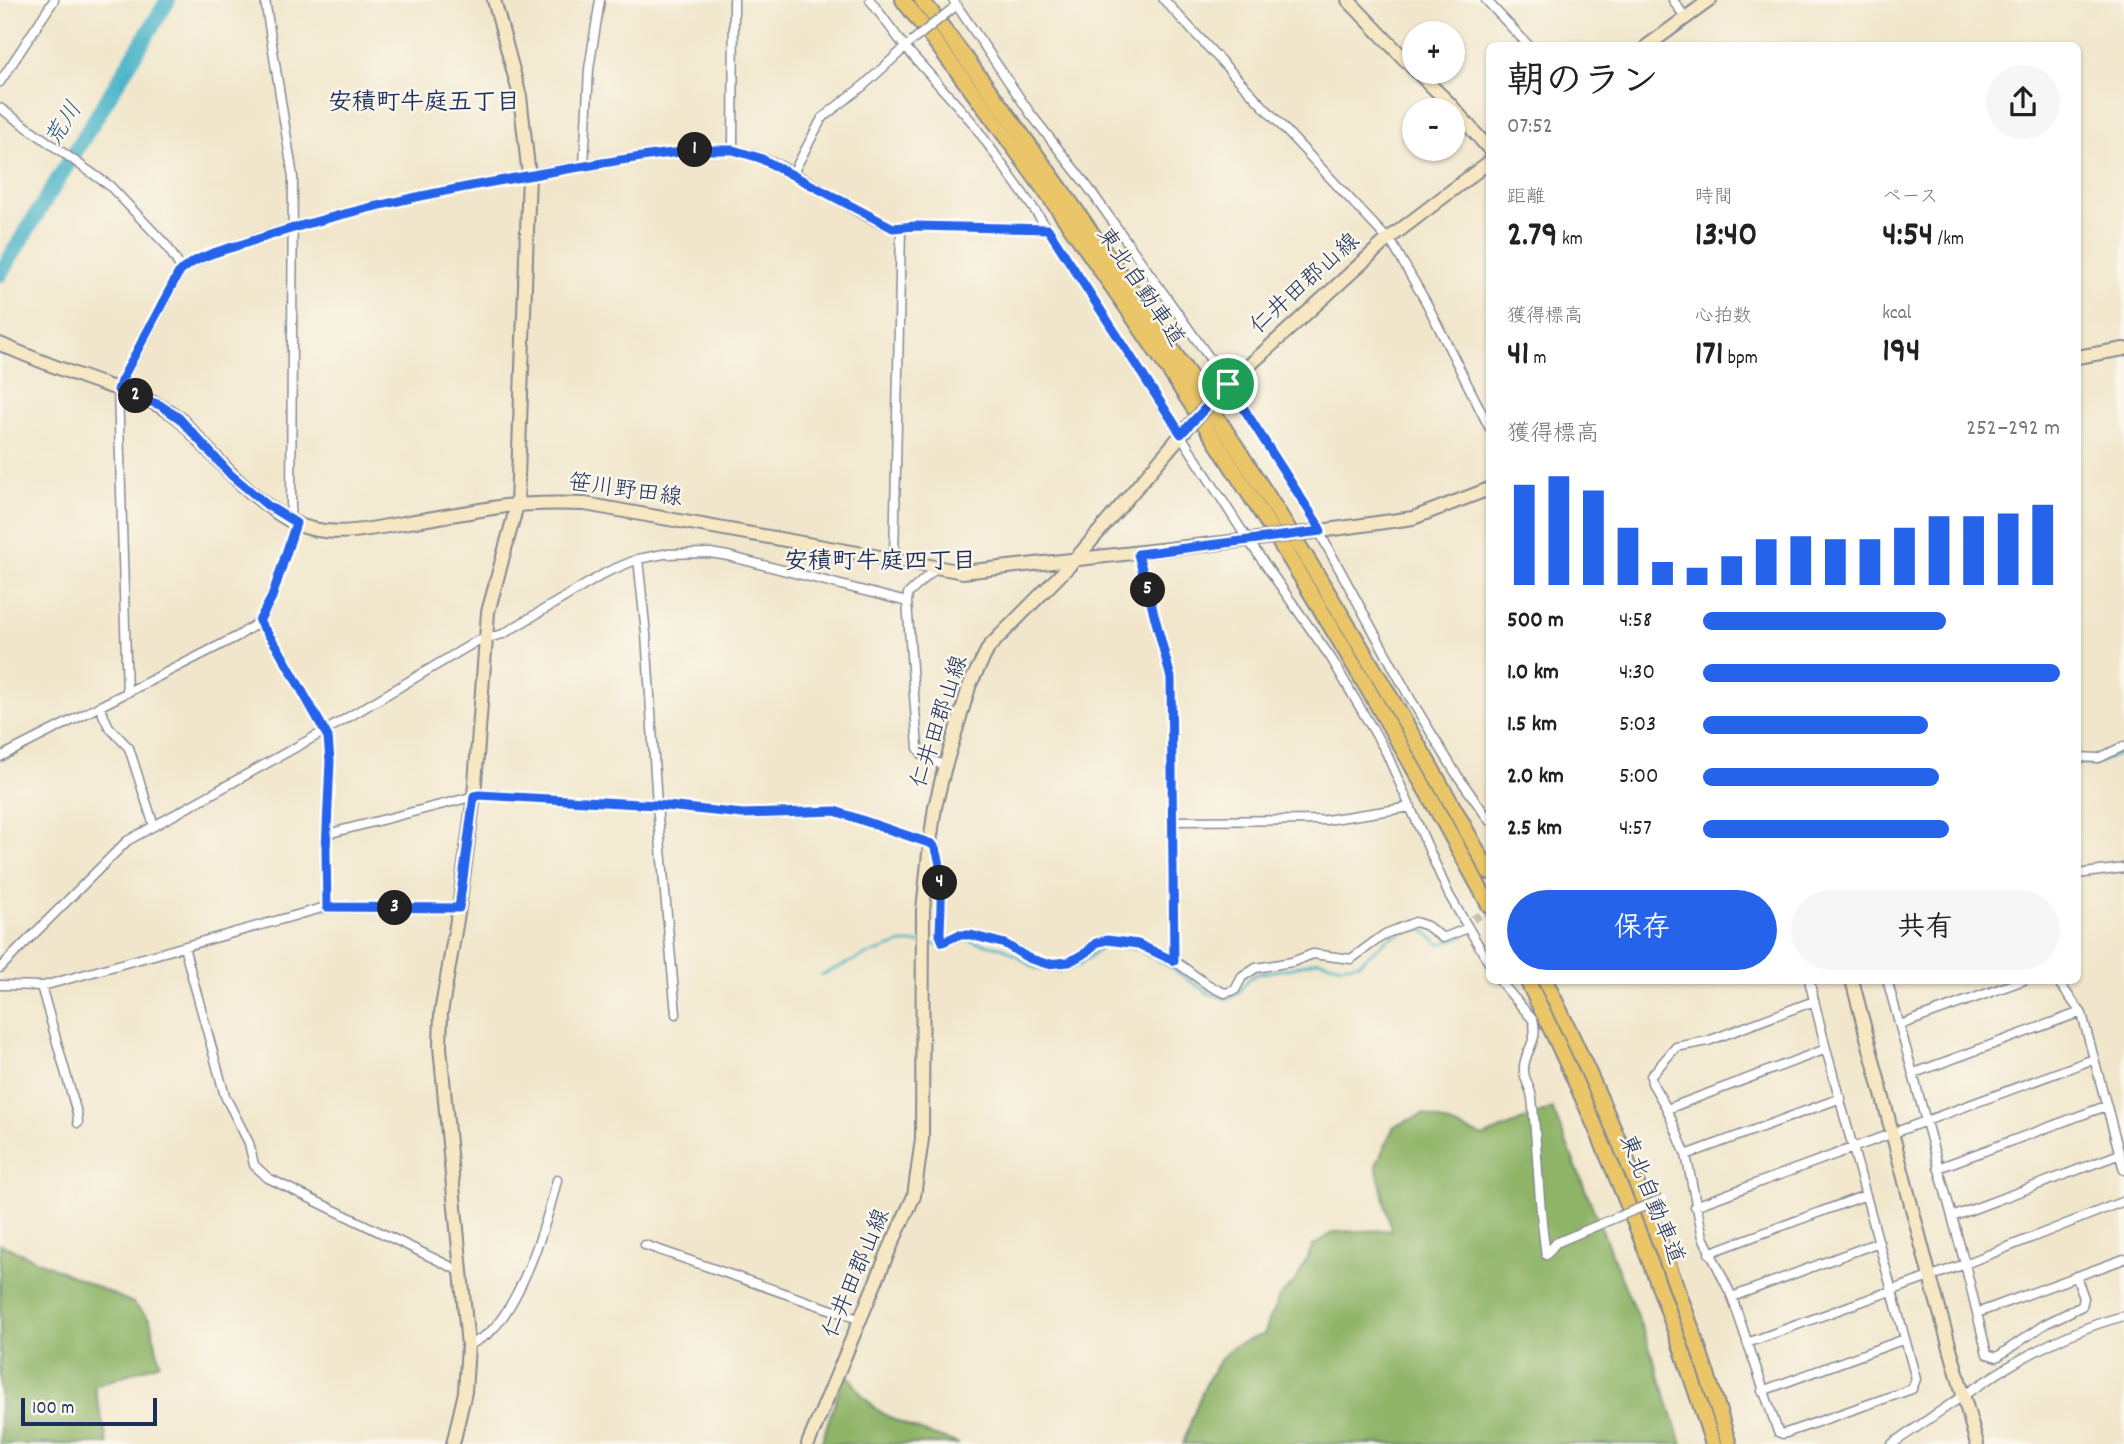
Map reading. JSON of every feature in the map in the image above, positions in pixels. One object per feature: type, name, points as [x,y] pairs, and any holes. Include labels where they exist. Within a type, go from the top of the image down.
[{"type":"highway","name":"東北自動車道","points":[[902,0],[1096,263],[1245,486],[1414,766],[1486,899]]},
{"type":"highway","name":"東北自動車道","points":[[922,0],[1107,252],[1213,409],[1355,635],[1486,866]]},
{"type":"highway","name":"東北自動車道","points":[[1529,984],[1569,1067],[1629,1205],[1672,1319],[1713,1444]]},
{"type":"highway","name":"東北自動車道","points":[[1547,984],[1644,1200],[1688,1315],[1729,1444]]},
{"type":"street","points":[[0,82],[54,0]]},
{"type":"street","points":[[0,757],[238,636],[259,621],[272,597],[292,522],[294,226],[293,177],[265,0]]},
{"type":"street","points":[[453,1444],[465,1391],[468,1346],[440,1048],[441,1013],[474,796],[488,612],[517,505],[529,176],[520,96],[494,0]]},
{"type":"street","points":[[584,165],[589,69],[600,0]]},
{"type":"street","points":[[733,150],[734,0]]},
{"type":"street","points":[[870,0],[972,122],[1048,229],[1184,431],[1331,659],[1386,752],[1449,895],[1469,923],[1486,957]]},
{"type":"street","points":[[1164,0],[1393,245],[1426,302],[1486,421]]},
{"type":"street","points":[[1348,0],[1402,56]]},
{"type":"street","points":[[1486,0],[1525,42]]},
{"type":"street","points":[[1674,0],[1685,17]]},
{"type":"street","points":[[1652,42],[1710,0]]},
{"type":"street","points":[[793,173],[822,118],[863,86],[956,3],[1030,113],[1088,187],[1224,388],[1317,532],[1410,698],[1455,772],[1486,816]]},
{"type":"street","points":[[1429,84],[1486,146]]},
{"type":"street","points":[[0,108],[110,186],[167,246],[182,270]]},
{"type":"street","points":[[127,693],[118,390],[182,270],[211,254],[294,226],[476,184],[584,165],[690,151],[733,150],[760,158],[793,173],[890,227],[1048,229]]},
{"type":"street","name":"仁井田郡山線","points":[[808,1444],[914,1196],[920,1154],[923,910],[930,843],[945,766],[970,684],[982,657],[998,637],[1074,561],[1224,388],[1387,240],[1486,164]]},
{"type":"street","points":[[894,561],[901,228]]},
{"type":"street","name":"笹川野田線","points":[[0,344],[57,368],[160,405],[179,418],[231,475],[267,505],[292,522],[327,532],[361,531],[517,505],[585,504],[963,572],[1138,554],[1413,518],[1486,490]]},
{"type":"street","points":[[2081,355],[2124,349]]},
{"type":"street","points":[[0,968],[123,844],[325,731],[470,645],[503,634],[607,572],[638,559],[663,554],[716,554],[906,602]]},
{"type":"street","points":[[1138,554],[1171,678],[1174,961]]},
{"type":"street","points":[[638,559],[676,1014]]},
{"type":"street","points":[[936,568],[908,594],[906,602],[918,748],[924,757],[945,766]]},
{"type":"street","points":[[259,621],[279,650],[325,731],[330,761],[327,907]]},
{"type":"street","points":[[99,706],[108,727],[130,748],[154,826]]},
{"type":"street","points":[[2081,757],[2099,758],[2124,746]]},
{"type":"street","points":[[327,834],[474,796],[657,805],[743,814],[835,811],[936,847],[939,857],[940,935],[943,942],[958,935],[971,935],[1005,944],[1028,958],[1047,964],[1069,962],[1087,952],[1096,943],[1107,940],[1138,944],[1174,961],[1205,984],[1227,993],[1235,990],[1242,976],[1256,968],[1292,962],[1312,954],[1351,959],[1385,934],[1412,923],[1423,924],[1443,938],[1469,923]]},
{"type":"street","points":[[1173,821],[1326,820],[1411,807]]},
{"type":"street","points":[[2081,873],[2124,868]]},
{"type":"street","points":[[0,985],[41,986],[327,907],[459,908]]},
{"type":"street","points":[[184,947],[225,1096],[249,1143],[256,1168],[264,1176],[462,1272]]},
{"type":"street","points":[[1502,984],[1533,1020],[1535,1027],[1524,1073],[1532,1101],[1539,1203],[1546,1255],[1556,1243],[1662,1199]]},
{"type":"street","points":[[1810,984],[1916,1377],[1912,1389],[1788,1434],[1778,1432],[1762,1391],[1731,1297],[1709,1252],[1695,1206],[1686,1154],[1651,1076],[1674,1048],[1708,1041],[1814,1001]]},
{"type":"street","points":[[1853,984],[1977,1444]]},
{"type":"street","points":[[1888,984],[1987,1354],[1997,1357],[2045,1324],[2082,1306],[2084,1298],[2076,1276]]},
{"type":"street","points":[[1900,1025],[2013,984]]},
{"type":"street","points":[[2060,984],[2081,1012],[2124,1170]]},
{"type":"street","points":[[41,986],[78,1123]]},
{"type":"street","points":[[1917,1072],[2081,1012]]},
{"type":"street","points":[[1667,1109],[1826,1049]]},
{"type":"street","points":[[1695,1206],[2094,1059]]},
{"type":"street","points":[[1686,1154],[1840,1098]]},
{"type":"street","points":[[1938,1168],[2106,1106]]},
{"type":"street","points":[[1952,1217],[2120,1154]]},
{"type":"street","points":[[468,1346],[489,1334],[502,1319],[537,1247],[557,1180]]},
{"type":"street","points":[[1709,1252],[1866,1195]]},
{"type":"street","points":[[1747,1343],[1965,1264],[2124,1201]]},
{"type":"street","points":[[1731,1297],[1879,1242]]},
{"type":"street","points":[[645,1245],[861,1320]]},
{"type":"street","points":[[1977,1313],[2124,1259]]},
{"type":"street","points":[[1892,1444],[2050,1342],[2124,1315]]},
{"type":"street","points":[[1762,1391],[1905,1339]]},
{"type":"green space","points":[[1552,1108],[1648,1343],[1682,1444],[1183,1444],[1214,1369],[1229,1350],[1264,1334],[1279,1297],[1297,1279],[1313,1246],[1334,1232],[1391,1230],[1376,1165],[1394,1126],[1424,1114],[1483,1137]]},
{"type":"green space","points":[[0,1244],[133,1303],[150,1320],[160,1363],[94,1386],[108,1444],[0,1444]]},
{"type":"green space","points":[[843,1377],[850,1377],[860,1392],[883,1414],[912,1428],[959,1444],[821,1444]]},
{"type":"waterway","name":"荒川","points":[[0,274],[168,0]]},
{"type":"waterway","points":[[2081,764],[2093,765],[2124,752]]},
{"type":"waterway","points":[[962,939],[1004,948],[1035,968],[1051,971],[1064,971],[1080,965],[1102,946],[1138,950],[1208,993],[1228,999],[1236,995],[1249,979],[1257,974],[1293,968],[1317,960],[1341,966],[1359,963],[1389,938],[1411,929],[1422,929],[1440,944],[1464,937]]},
{"type":"waterway","points":[[1474,933],[1481,929]]},
{"type":"waterway","points":[[926,944],[948,946],[953,942]]},
{"type":"waterway","points":[[821,975],[902,943],[920,943]]},
{"type":"tunnel","points":[[1473,919],[1486,912]]},
{"type":"district","name":"安積町牛庭五丁目","points":[[424,104]]},
{"type":"district","name":"安積町牛庭四丁目","points":[[880,563]]},
{"type":"route","points":[[706,150],[733,150],[760,158],[893,228],[915,226],[1048,229],[1181,434],[1228,384],[1321,531],[1138,554],[1171,678],[1174,961],[1138,944],[1102,940],[1077,959],[1047,964],[1028,958],[1005,944],[971,935],[958,935],[943,942],[940,937],[940,871],[936,847],[845,812],[826,810],[743,814],[657,805],[479,795],[474,796],[459,908],[327,907],[326,850],[330,761],[328,737],[279,650],[259,621],[272,597],[296,523],[267,505],[231,475],[170,411],[118,390],[178,274],[186,266],[211,254],[294,226],[476,184],[584,165],[706,150]]}]
